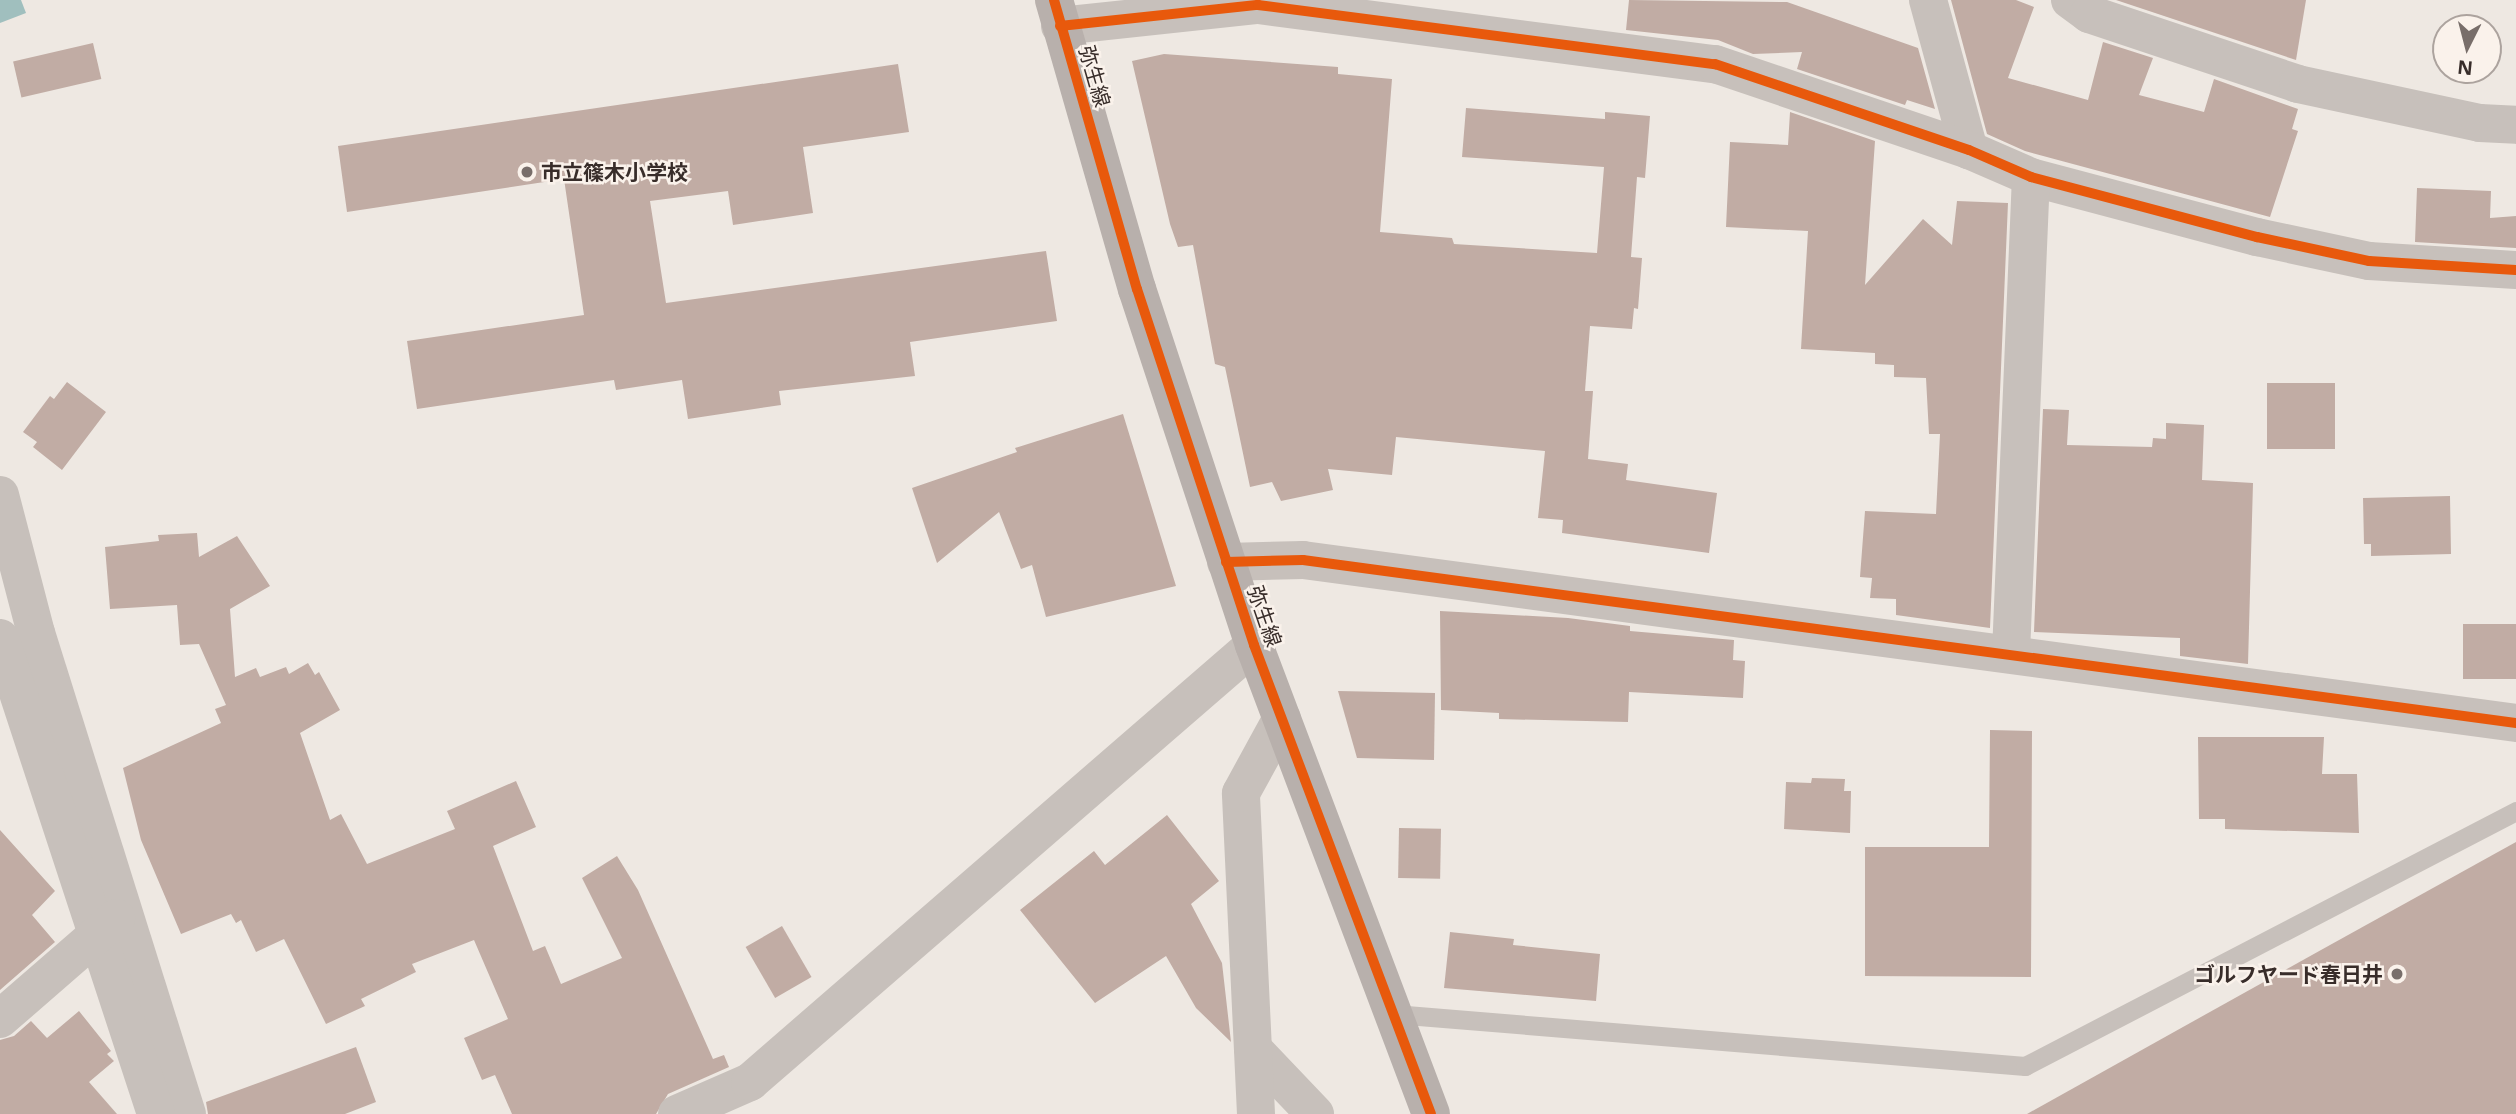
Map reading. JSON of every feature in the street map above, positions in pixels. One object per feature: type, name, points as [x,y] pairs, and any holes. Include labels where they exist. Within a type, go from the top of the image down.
[{"type":"street","points":[[1928,0],[1969,150]]},
{"type":"street","points":[[2070,0],[2089,14],[2298,84],[2480,123],[2516,125]]},
{"type":"street","points":[[1057,13],[1258,5],[1715,64],[1969,150],[2031,177],[2257,237],[2369,261],[2516,270]]},
{"type":"street","name":"弥生線","points":[[1057,13],[1138,289],[1254,645],[1431,1114]]},
{"type":"street","points":[[2011,653],[2031,177]]},
{"type":"street","points":[[0,495],[11,648],[110,923],[187,1114]]},
{"type":"street","points":[[1226,562],[1303,560],[2011,653],[2516,723]]},
{"type":"street","points":[[677,1114],[750,1082],[1254,645]]},
{"type":"street","points":[[1256,1114],[1241,793],[1282,718]]},
{"type":"street","points":[[0,1019],[110,923]]},
{"type":"street","points":[[110,923],[156,1114]]},
{"type":"street","points":[[1253,1049],[1315,1114]]},
{"type":"lane","points":[[1394,1014],[2025,1066],[2516,811]]},
{"type":"water","points":[[0,0],[21,0],[26,13],[0,23]]},
{"type":"building","points":[[1629,0],[1787,2],[1918,48],[1935,109],[1907,100],[1905,105],[1797,69],[1802,52],[1753,54],[1718,40],[1626,30]]},
{"type":"building","points":[[1951,0],[2016,0],[2034,7],[2008,78],[2088,100],[2103,42],[2153,58],[2139,95],[2204,112],[2214,79],[2298,109],[2292,129],[2298,131],[2270,217],[2025,151],[1987,134]]},
{"type":"building","points":[[2116,0],[2306,0],[2296,60]]},
{"type":"building","points":[[93,43],[101,79],[21,97],[13,61]]},
{"type":"building","points":[[1164,54],[1338,67],[1338,74],[1392,79],[1380,232],[1452,238],[1454,244],[1597,253],[1604,167],[1462,157],[1466,108],[1605,119],[1605,112],[1650,116],[1645,178],[1637,177],[1631,257],[1642,258],[1638,309],[1634,308],[1632,329],[1590,326],[1585,391],[1593,391],[1588,459],[1628,464],[1626,480],[1717,493],[1709,553],[1562,533],[1563,520],[1538,518],[1545,451],[1396,437],[1392,475],[1328,469],[1333,490],[1281,501],[1272,482],[1250,487],[1225,367],[1215,364],[1193,245],[1178,247],[1170,224],[1132,61]]},
{"type":"building","points":[[898,64],[909,132],[803,147],[813,213],[733,225],[728,191],[650,201],[666,303],[1046,251],[1057,321],[910,342],[915,376],[779,391],[781,405],[688,419],[682,380],[616,390],[614,380],[417,409],[407,341],[584,315],[564,179],[347,212],[338,146]]},
{"type":"building","points":[[1790,112],[1875,141],[1865,285],[1923,219],[1952,245],[1957,201],[2008,203],[1990,628],[1896,615],[1896,599],[1870,598],[1872,578],[1860,577],[1865,511],[1936,514],[1940,434],[1929,434],[1926,378],[1894,377],[1894,365],[1875,364],[1875,353],[1801,349],[1808,231],[1726,227],[1730,142],[1788,145]]},
{"type":"building","points":[[2417,188],[2491,191],[2490,218],[2516,216],[2516,248],[2415,242]]},
{"type":"building","points":[[67,382],[106,412],[62,470],[33,447],[37,442],[23,432],[50,396],[54,399]]},
{"type":"building","points":[[2267,383],[2335,383],[2335,449],[2267,449]]},
{"type":"building","points":[[2043,409],[2069,410],[2067,445],[2152,447],[2153,438],[2166,439],[2166,423],[2204,425],[2202,480],[2253,483],[2248,664],[2180,656],[2180,638],[2034,632]]},
{"type":"building","points":[[1123,414],[1176,586],[1046,617],[1032,565],[1021,569],[999,512],[937,563],[912,488],[1017,452],[1015,448]]},
{"type":"building","points":[[2450,496],[2451,554],[2371,556],[2371,544],[2364,544],[2363,498]]},
{"type":"building","points":[[197,533],[199,557],[237,536],[270,586],[230,609],[235,677],[256,668],[260,677],[286,667],[289,674],[308,663],[315,675],[319,672],[340,710],[300,733],[330,820],[341,814],[367,864],[455,829],[447,811],[516,781],[536,827],[493,846],[533,951],[545,946],[561,984],[622,958],[582,878],[617,856],[638,890],[713,1059],[724,1055],[729,1067],[668,1094],[656,1114],[512,1114],[495,1075],[482,1080],[464,1038],[508,1019],[474,940],[412,964],[416,972],[361,999],[365,1006],[326,1024],[284,939],[256,952],[241,920],[236,923],[231,914],[181,934],[141,840],[123,768],[221,723],[215,709],[226,705],[199,644],[180,645],[177,605],[110,609],[105,547],[159,541],[158,535]]},
{"type":"building","points":[[1440,611],[1568,618],[1630,626],[1630,631],[1734,640],[1733,660],[1745,661],[1743,698],[1629,692],[1628,722],[1499,719],[1499,713],[1441,710]]},
{"type":"building","points":[[2463,624],[2516,624],[2516,679],[2463,679]]},
{"type":"building","points":[[1338,691],[1435,693],[1434,760],[1357,758]]},
{"type":"building","points":[[1990,730],[2032,731],[2031,977],[1865,976],[1865,847],[1989,847]]},
{"type":"building","points":[[2198,737],[2324,737],[2322,774],[2357,774],[2359,833],[2225,829],[2225,819],[2199,819]]},
{"type":"building","points":[[1812,778],[1845,779],[1844,791],[1851,791],[1850,833],[1784,829],[1786,782],[1811,783]]},
{"type":"building","points":[[1167,815],[1219,881],[1191,904],[1222,963],[1231,1042],[1196,1008],[1166,956],[1095,1003],[1020,910],[1094,851],[1105,865]]},
{"type":"building","points":[[1399,828],[1441,829],[1440,879],[1398,878]]},
{"type":"building","points":[[0,830],[55,891],[32,915],[55,942],[0,990]]},
{"type":"building","name":"ゴルフヤード春日井","points":[[2516,842],[2516,1114],[2027,1114],[2321,950]]},
{"type":"building","points":[[782,926],[812,977],[775,998],[746,947]]},
{"type":"building","points":[[1450,932],[1514,939],[1513,945],[1600,954],[1596,1001],[1444,988]]},
{"type":"building","points":[[79,1011],[111,1051],[107,1054],[114,1061],[89,1082],[117,1114],[0,1114],[0,1040],[14,1036],[31,1021],[47,1038]]},
{"type":"building","points":[[356,1047],[376,1102],[345,1114],[208,1114],[206,1102]]},
{"type":"cycle path","points":[[1054,0],[1137,289],[1254,645],[1431,1114]]},
{"type":"cycle path","points":[[1060,26],[1258,5],[1715,64],[1969,150],[2031,177],[2257,237],[2369,261],[2516,270]]},
{"type":"cycle path","points":[[1226,562],[1303,560],[2516,723]]},
{"type":"place","name":"市立篠木小学校","points":[[527,172]]},
{"type":"place","name":"ゴルフヤード春日井","points":[[2397,974]]}]
